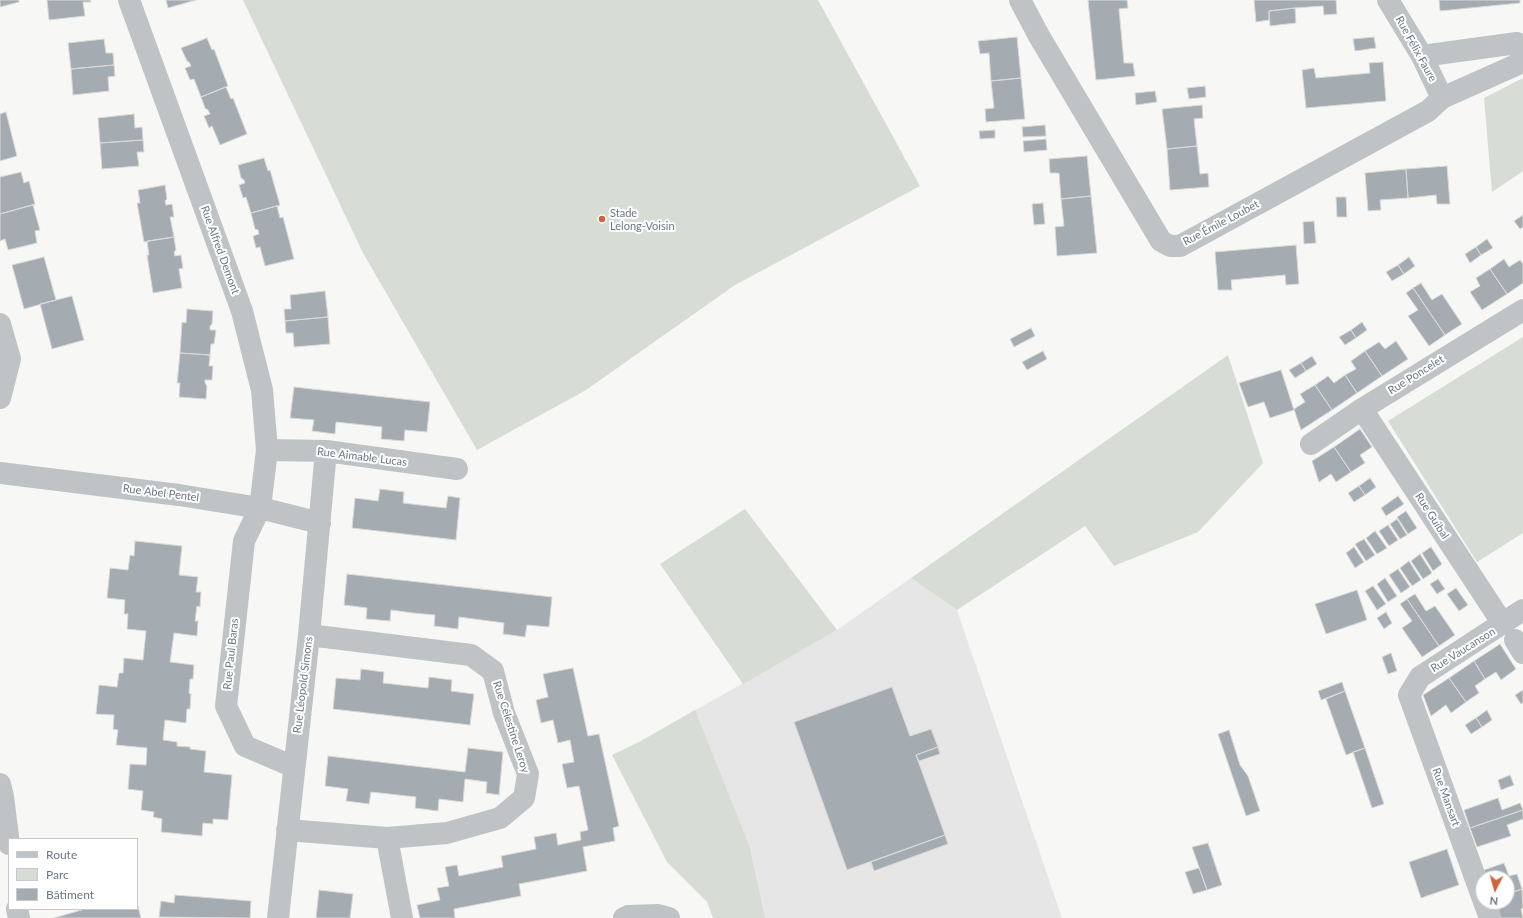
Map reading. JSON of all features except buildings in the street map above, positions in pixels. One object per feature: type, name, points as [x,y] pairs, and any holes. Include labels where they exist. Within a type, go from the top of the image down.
[{"type":"street","name":"Rue Alfred Demont","points":[[129,0],[242,311],[262,390],[267,450],[260,508]]},
{"type":"street","name":"Rue Félix Faure","points":[[1388,0],[1422,56],[1442,98]]},
{"type":"street","name":"Rue Émile Loubet","points":[[1023,1],[1039,36],[1161,241],[1170,246],[1180,246],[1428,111],[1442,98],[1516,65],[1523,58]]},
{"type":"street","points":[[1422,56],[1517,43],[1523,46]]},
{"type":"street","name":"Rue Poncelet","points":[[1311,444],[1362,409],[1523,310]]},
{"type":"street","points":[[0,324],[10,359],[0,398]]},
{"type":"street","name":"Rue Guibal","points":[[1362,409],[1514,639]]},
{"type":"street","name":"Rue Aimable Lucas","points":[[267,450],[326,451],[456,469]]},
{"type":"street","name":"Rue Léopold Simons","points":[[278,918],[309,635],[326,451]]},
{"type":"street","name":"Rue Abel Pentel","points":[[0,473],[179,495],[260,508],[320,523]]},
{"type":"street","name":"Rue Paul Baras","points":[[260,508],[244,540],[226,706],[245,746],[294,767]]},
{"type":"street","name":"Rue Vaucanson","points":[[1409,695],[1420,677],[1514,639],[1523,610]]},
{"type":"street","name":"Rue Célestine Leroy","points":[[287,830],[387,838],[447,833],[500,818],[524,798],[528,774],[504,712],[493,671],[471,655],[309,635]]},
{"type":"street","name":"Rue Mansart","points":[[1409,695],[1475,876]]},
{"type":"street","points":[[0,784],[8,838]]},
{"type":"street","points":[[387,838],[402,918]]},
{"type":"street","points":[[624,918],[628,916],[658,915],[669,918]]},
{"type":"shaded area","points":[[911,578],[957,610],[1062,918],[728,918],[641,741],[837,630]]},
{"type":"green space","name":"Stade Lelong-Voisin","points":[[243,0],[818,0],[920,186],[735,285],[586,390],[477,450],[363,253]]},
{"type":"green space","points":[[1523,78],[1523,171],[1492,192],[1484,98]]},
{"type":"green space","points":[[1523,337],[1523,533],[1477,562],[1388,421]]},
{"type":"green space","points":[[1228,355],[1263,463],[1198,532],[1114,566],[1085,526],[957,610],[911,578]]},
{"type":"green space","points":[[745,509],[837,630],[743,684],[660,564]]},
{"type":"green space","points":[[695,710],[749,845],[765,918],[713,918],[707,902],[667,862],[612,755],[641,741]]},
{"type":"place","name":"Stade Lelong-Voisin","points":[[602,219]]}]
